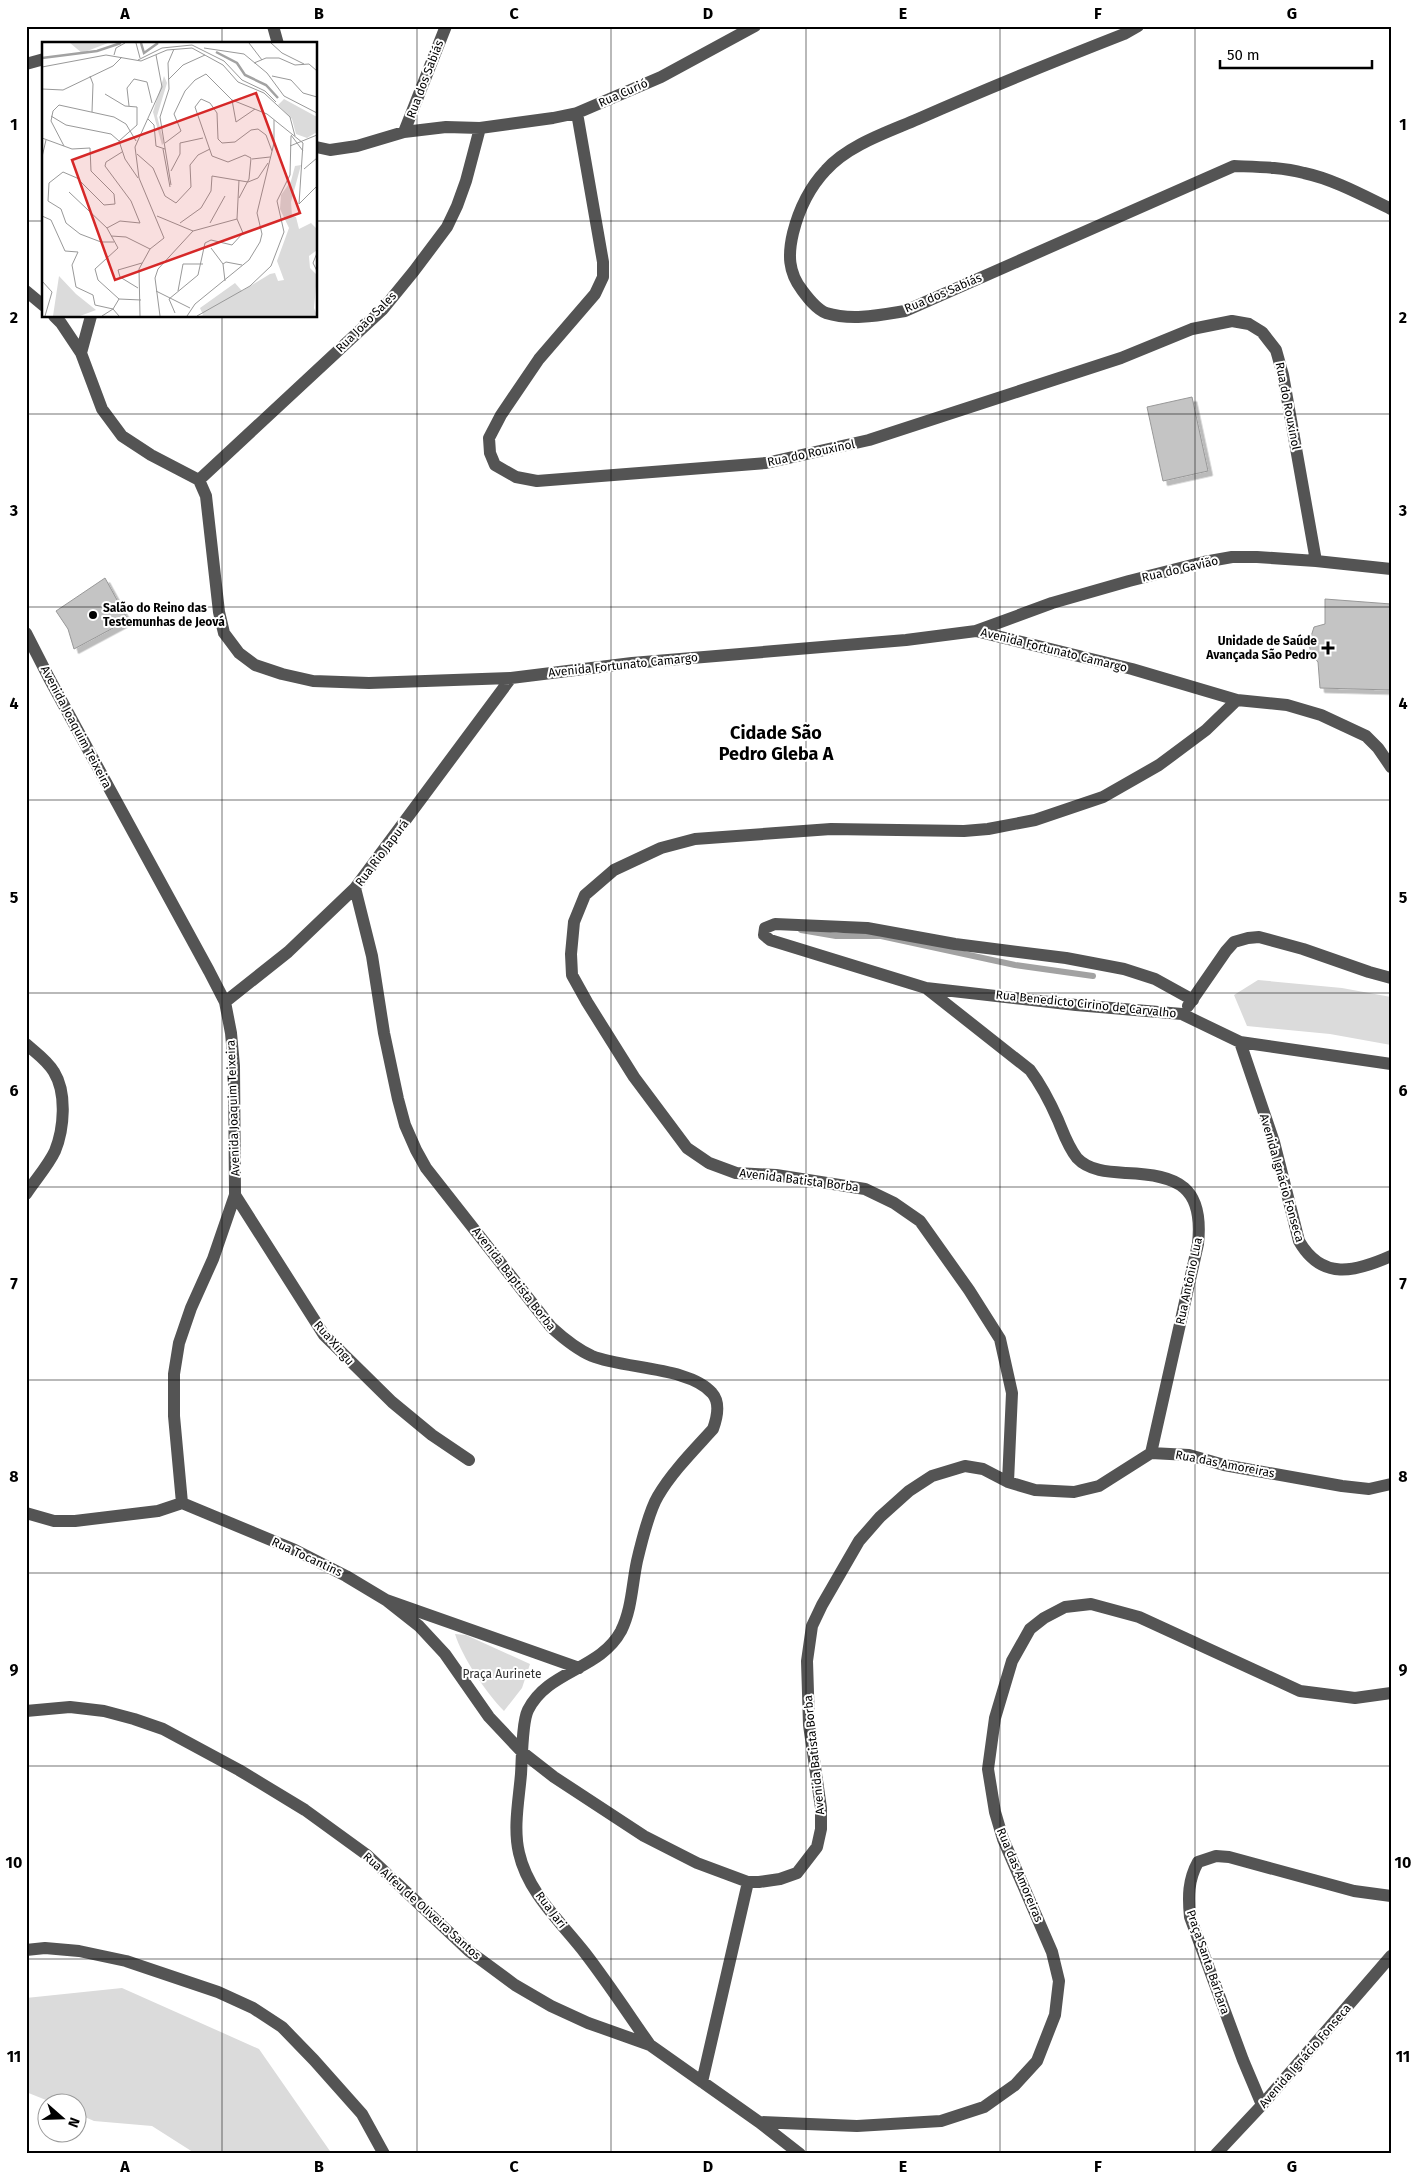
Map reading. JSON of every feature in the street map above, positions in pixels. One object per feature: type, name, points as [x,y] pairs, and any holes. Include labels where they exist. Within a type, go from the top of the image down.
[{"type":"street","points":[[274,26],[278,42]]},
{"type":"street","name":"Rua dos Sabiás","points":[[404,132],[446,26]]},
{"type":"street","name":"Rua Curió","points":[[318,147],[330,150],[357,146],[404,132],[446,127],[480,128],[577,113],[661,77],[755,26]]},
{"type":"street","name":"Rua dos Sabiás","points":[[1138,26],[1124,34],[976,93],[861,144],[827,168],[809,190],[798,213],[790,248],[790,267],[799,286],[811,302],[825,313],[844,315],[870,317],[905,310],[1234,166],[1272,167],[1306,173],[1360,194],[1391,209]]},
{"type":"street","points":[[26,64],[42,60]]},
{"type":"street","name":"Rua do Rouxinol","points":[[577,113],[604,262],[603,277],[595,294],[539,359],[501,415],[489,438],[490,453],[495,465],[504,471],[516,477],[537,480],[766,463],[869,440],[1121,358],[1192,329],[1232,321],[1249,324],[1262,332],[1276,350],[1283,375],[1316,561]]},
{"type":"street","name":"Rua João Sales","points":[[199,480],[383,309],[414,271],[447,227],[457,206],[466,181],[480,128]]},
{"type":"street","points":[[26,291],[42,304]]},
{"type":"street","points":[[56,318],[81,353],[102,409],[122,436],[151,455],[199,480]]},
{"type":"street","points":[[81,353],[90,318]]},
{"type":"street","name":"Avenida Fortunato Camargo","points":[[199,480],[206,496],[218,612],[224,634],[239,653],[255,665],[313,682],[369,684],[511,678],[632,662],[906,640],[976,631],[1132,669],[1236,700],[1287,705],[1321,715],[1366,736],[1384,747],[1391,767]]},
{"type":"street","name":"Rua do Gavião","points":[[976,631],[1052,603],[1204,562],[1232,557],[1316,561],[1391,569]]},
{"type":"street","name":"Avenida Joaquim Teixeira","points":[[26,633],[225,1002],[234,1066],[235,1195],[213,1259],[191,1308],[179,1343],[174,1374],[174,1416],[182,1503]]},
{"type":"street","name":"Rua Rio Japurá","points":[[225,1002],[288,952],[355,888],[511,678]]},
{"type":"street","name":"Avenida Batista Borba","points":[[522,1752],[584,1798],[644,1836],[697,1863],[748,1882],[780,1879],[797,1873],[817,1847],[821,1829],[821,1808],[809,1725],[807,1661],[809,1638],[822,1605],[859,1541],[880,1517],[909,1491],[932,1476],[965,1466],[983,1469],[1008,1482],[1012,1392],[1000,1339],[969,1290],[920,1221],[894,1203],[866,1188],[776,1175],[736,1173],[709,1163],[687,1148],[634,1077],[572,975],[570,954],[574,922],[585,895],[614,870],[661,848],[695,839],[831,829],[988,830],[1035,820],[1103,797],[1159,765],[1206,730],[1236,700]]},
{"type":"street","name":"Avenida Baptista Borba","points":[[355,888],[372,956],[384,1033],[405,1125],[426,1168],[550,1328],[591,1356],[621,1364],[678,1374],[700,1383],[713,1394],[717,1405],[717,1417],[713,1429],[657,1498],[641,1547],[628,1612],[621,1631],[612,1645],[594,1660],[564,1674],[544,1688],[527,1711],[522,1752]]},
{"type":"street","name":"Rua Benedicto Cirino de Carvalho","points":[[1193,1000],[1155,979],[1124,969],[1066,958],[955,944],[867,928],[794,924],[775,924],[765,928],[764,935],[781,943],[926,988],[1076,1005],[1182,1014],[1240,1042],[1391,1064]]},
{"type":"street","points":[[1182,1014],[1226,951],[1234,942],[1248,938],[1259,937],[1303,949],[1391,978]]},
{"type":"street","name":"Rua Antônio Lua","points":[[926,988],[1030,1070],[1041,1084],[1068,1143],[1077,1158],[1090,1167],[1105,1172],[1145,1174],[1166,1179],[1179,1184],[1192,1195],[1200,1224],[1198,1244],[1150,1453]]},
{"type":"street","name":"Avenida Ignácio Fonseca","points":[[1240,1042],[1274,1142],[1299,1241],[1306,1254],[1315,1261],[1332,1269],[1348,1271],[1368,1266],[1391,1256]]},
{"type":"street","points":[[26,1044],[44,1059],[55,1073],[62,1093],[62,1112],[61,1133],[54,1153],[26,1194]]},
{"type":"street","name":"Rua Xingu","points":[[235,1195],[324,1335],[392,1402],[468,1460]]},
{"type":"street","points":[[1008,1482],[1035,1490],[1074,1492],[1099,1486],[1150,1453]]},
{"type":"street","name":"Rua das Amoreiras","points":[[1150,1453],[1189,1455],[1224,1465],[1342,1486],[1369,1489],[1391,1484]]},
{"type":"street","points":[[26,1513],[54,1521],[74,1521],[158,1511],[182,1503]]},
{"type":"street","name":"Rua Tocantins","points":[[182,1503],[295,1550],[346,1576],[386,1600],[579,1668]]},
{"type":"street","points":[[386,1600],[419,1626],[445,1654],[489,1717],[522,1752]]},
{"type":"street","name":"Rua das Amoreiras","points":[[759,2122],[857,2126],[941,2121],[984,2106],[1015,2085],[1036,2061],[1055,2015],[1059,1981],[1052,1952],[1003,1839],[995,1812],[988,1769],[995,1718],[1012,1660],[1030,1629],[1044,1618],[1065,1607],[1091,1604],[1140,1618],[1300,1691],[1355,1698],[1391,1693]]},
{"type":"street","name":"Rua Alfeu de Oliveira Santos","points":[[26,1711],[70,1707],[104,1711],[134,1719],[171,1734],[239,1770],[306,1810],[367,1855],[469,1951],[515,1985],[551,2006],[588,2023],[650,2045],[759,2122],[800,2154]]},
{"type":"street","name":"Rua Jari","points":[[522,1752],[517,1836],[519,1853],[527,1875],[544,1903],[585,1953],[650,2045]]},
{"type":"street","name":"Praça Santa Bárbara","points":[[1262,2106],[1190,1917],[1189,1885],[1198,1862],[1216,1856],[1228,1857],[1354,1891],[1391,1896]]},
{"type":"street","points":[[702,2082],[748,1882]]},
{"type":"street","points":[[26,1950],[45,1948],[79,1951],[126,1960],[218,1992],[253,2008],[282,2026],[314,2060],[362,2114],[384,2154]]},
{"type":"street","name":"Avenida Ignácio Fonseca","points":[[1216,2154],[1262,2106],[1391,1956]]},
{"type":"green space","points":[[1258,980],[1342,988],[1391,997],[1391,1045],[1330,1034],[1247,1026],[1234,995]]},
{"type":"green space","name":"Praça Aurinete","points":[[455,1634],[466,1635],[530,1664],[522,1688],[504,1711],[476,1675],[463,1653]]},
{"type":"green space","points":[[122,1988],[259,2049],[332,2154],[196,2154],[152,2126],[94,2121],[88,2118],[88,2092],[38,2092],[38,2097],[26,2092],[26,1998]]},
{"type":"building","points":[[1192,397],[1208,471],[1163,481],[1147,407]]},
{"type":"building","name":"Salão do Reino das Testemunhas de Jeová","points":[[105,578],[128,620],[74,649],[68,629],[56,611]]},
{"type":"building","name":"Unidade de Saúde Avançada São Pedro","points":[[1325,599],[1391,604],[1391,690],[1320,688],[1318,662],[1311,654],[1309,643],[1314,627],[1325,624]]},
{"type":"waterway","points":[[801,930],[836,936],[881,936],[1015,965],[1093,976]]},
{"type":"place","name":"Salão do Reino das Testemunhas de Jeová","points":[[93,615]]},
{"type":"place","name":"Unidade de Saúde Avançada São Pedro","points":[[1328,648]]},
{"type":"district","name":"Cidade São Pedro Gleba A","points":[[776,743]]}]
